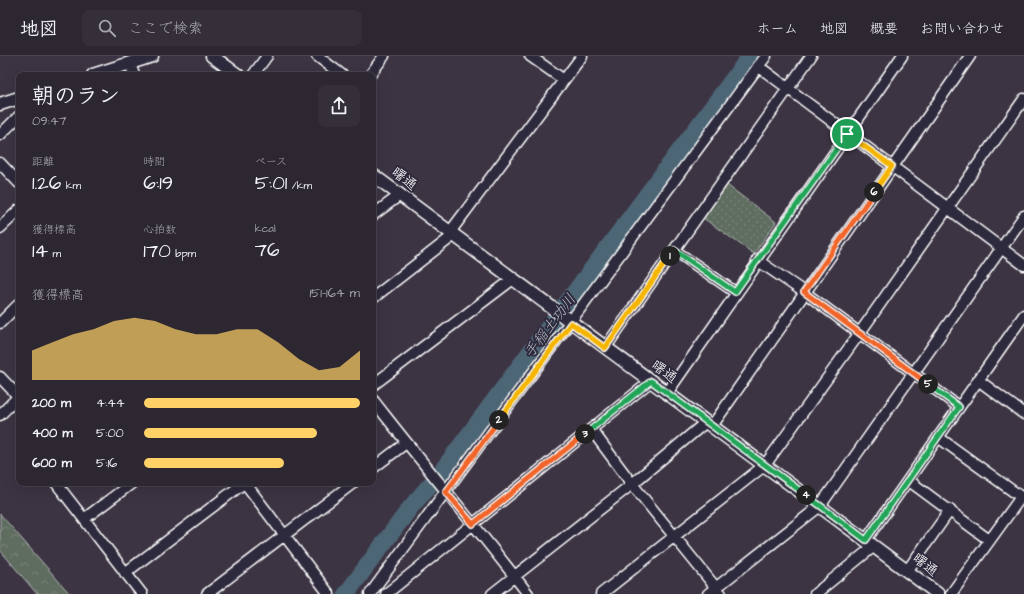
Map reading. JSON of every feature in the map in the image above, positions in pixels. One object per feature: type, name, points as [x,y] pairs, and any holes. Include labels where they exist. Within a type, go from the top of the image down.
[{"type":"street","points":[[102,72],[152,56]]},
{"type":"street","points":[[212,56],[234,72]]},
{"type":"street","points":[[255,72],[267,56]]},
{"type":"street","points":[[317,56],[338,72]]},
{"type":"street","points":[[372,72],[384,56]]},
{"type":"street","points":[[530,56],[564,80]]},
{"type":"street","points":[[376,296],[452,234],[582,56]]},
{"type":"street","points":[[371,594],[443,489],[766,56]]},
{"type":"street","points":[[605,348],[811,56]]},
{"type":"street","points":[[667,393],[735,292],[902,56]]},
{"type":"street","points":[[492,594],[709,424],[970,56]]},
{"type":"street","points":[[130,63],[133,72]]},
{"type":"street","points":[[758,66],[1024,265]]},
{"type":"street","points":[[0,104],[15,99]]},
{"type":"street","points":[[601,594],[764,465],[859,334],[1024,99]]},
{"type":"street","points":[[0,135],[16,117]]},
{"type":"street","points":[[0,163],[16,180]]},
{"type":"street","name":"曙通","points":[[376,177],[938,594]]},
{"type":"street","points":[[376,213],[400,195]]},
{"type":"street","points":[[0,228],[16,213]]},
{"type":"street","points":[[708,594],[719,591],[820,506],[1024,216]]},
{"type":"street","points":[[674,250],[735,292]]},
{"type":"street","points":[[758,260],[804,292],[959,407]]},
{"type":"street","points":[[376,383],[513,279]]},
{"type":"street","points":[[0,323],[16,307]]},
{"type":"street","points":[[814,594],[870,543],[908,480],[978,380],[1020,330],[1024,315]]},
{"type":"street","points":[[0,377],[16,393]]},
{"type":"street","points":[[978,380],[1024,414]]},
{"type":"street","points":[[386,594],[651,381]]},
{"type":"street","points":[[0,415],[16,399]]},
{"type":"street","points":[[376,404],[426,469],[473,524],[528,594]]},
{"type":"street","points":[[591,429],[632,484],[719,591]]},
{"type":"street","points":[[938,437],[1020,497],[951,594]]},
{"type":"street","points":[[376,466],[406,443]]},
{"type":"street","points":[[908,480],[989,540]]},
{"type":"street","points":[[58,486],[142,594]]},
{"type":"street","points":[[84,519],[128,486]]},
{"type":"street","points":[[125,573],[240,486]]},
{"type":"street","points":[[246,486],[285,536],[324,592]]},
{"type":"street","points":[[207,594],[349,486]]},
{"type":"street","points":[[908,571],[950,510]]},
{"type":"green space","points":[[727,185],[776,222],[754,254],[703,218]]},
{"type":"green space","points":[[0,514],[70,594],[37,594],[0,550]]},
{"type":"waterway","name":"手稲土功川","points":[[346,594],[410,508],[441,472],[750,56]]},
{"type":"route","points":[[847,134],[892,166],[804,292],[959,407],[866,540],[651,381],[473,524],[446,492],[571,323],[605,348],[674,250],[735,292],[847,134]]}]
